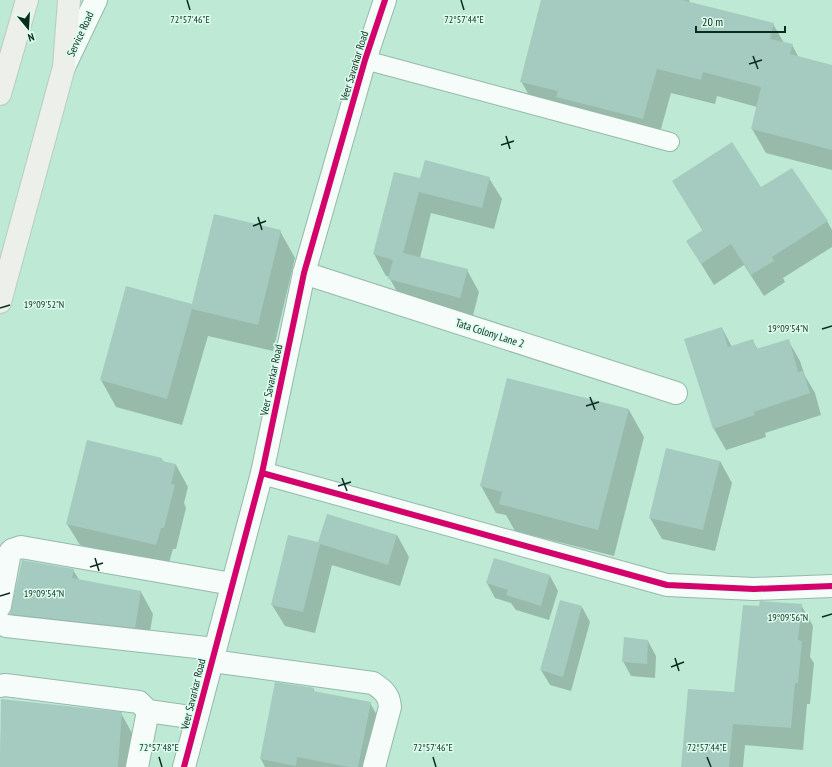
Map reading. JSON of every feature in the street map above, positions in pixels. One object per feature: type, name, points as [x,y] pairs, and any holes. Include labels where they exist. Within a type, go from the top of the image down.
[{"type":"highway","points":[[0,94],[27,0]]},
{"type":"highway","points":[[0,302],[64,67],[69,0]]},
{"type":"street","name":"Service Road","points":[[64,67],[96,0]]},
{"type":"street","name":"Veer Savarkar Road","points":[[184,767],[262,473],[304,273],[365,60],[385,0]]},
{"type":"street","name":"Tata Colony Lane 2","points":[[304,273],[676,393]]},
{"type":"street","points":[[262,473],[667,584],[754,589],[832,586]]},
{"type":"street","points":[[0,606],[10,552],[21,547],[232,584]]},
{"type":"street","points":[[0,623],[6,626],[213,655],[372,683],[384,690],[390,699],[390,707],[374,767]]},
{"type":"street","points":[[0,686],[5,685],[139,702],[148,711],[197,718]]},
{"type":"street","points":[[137,767],[148,711]]},
{"type":"lane","points":[[365,60],[670,142]]},
{"type":"building","points":[[541,0],[682,0],[774,23],[770,39],[793,44],[790,54],[832,65],[832,150],[751,129],[761,87],[703,72],[701,80],[657,69],[643,119],[556,97],[558,91],[520,82]]},
{"type":"building","points":[[732,142],[761,187],[792,168],[828,221],[772,257],[774,261],[751,275],[731,244],[701,264],[686,241],[703,230],[672,181]]},
{"type":"building","points":[[425,160],[490,177],[482,208],[419,192],[403,253],[468,269],[460,298],[388,279],[393,260],[373,254],[394,172],[420,178]]},
{"type":"building","points":[[214,214],[281,230],[258,325],[192,309],[167,399],[100,380],[126,286],[192,304]]},
{"type":"building","points":[[722,327],[728,347],[753,339],[756,349],[789,339],[798,372],[803,371],[810,393],[754,412],[755,415],[713,429],[684,339]]},
{"type":"building","points":[[507,378],[629,409],[598,530],[499,504],[502,492],[480,486]]},
{"type":"building","points":[[87,440],[162,458],[162,461],[176,464],[171,484],[175,485],[164,528],[161,528],[156,545],[66,524]]},
{"type":"building","points":[[666,448],[720,461],[703,530],[649,518]]},
{"type":"building","points":[[327,514],[397,535],[388,565],[320,544],[303,612],[271,605],[288,535],[318,542]]},
{"type":"building","points":[[494,558],[550,575],[541,606],[506,595],[508,590],[486,583]]},
{"type":"building","points":[[22,560],[74,569],[72,578],[141,591],[135,628],[10,614]]},
{"type":"building","points":[[560,600],[582,606],[563,677],[540,670]]},
{"type":"building","points":[[760,601],[802,604],[798,640],[802,641],[798,683],[795,683],[791,728],[733,724],[729,767],[681,767],[688,689],[734,692],[743,605],[759,606]]},
{"type":"building","points":[[624,637],[648,640],[647,664],[622,662]]},
{"type":"building","points":[[275,682],[314,688],[313,691],[371,702],[358,767],[349,767],[297,757],[296,766],[260,759]]},
{"type":"building","points":[[1,699],[122,712],[118,767],[0,767]]},
{"type":"cycle path","points":[[184,767],[262,473],[304,273],[365,60],[385,0]]},
{"type":"cycle path","points":[[262,473],[667,585],[754,589],[832,586]]}]
